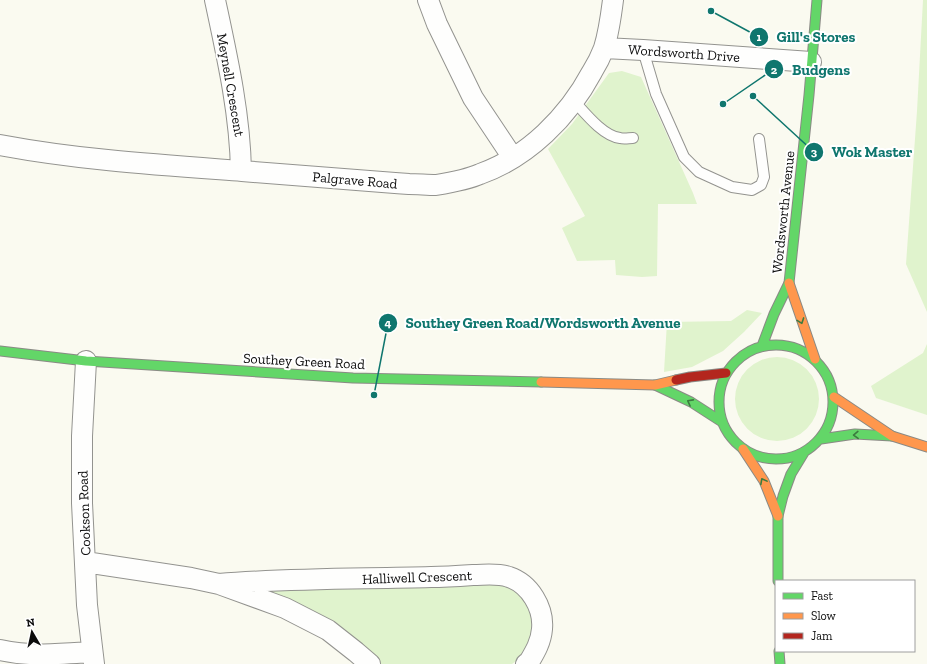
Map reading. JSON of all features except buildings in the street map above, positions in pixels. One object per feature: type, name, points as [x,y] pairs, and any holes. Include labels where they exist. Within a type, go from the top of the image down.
[{"type":"street","name":"Meynell Crescent","points":[[215,0],[236,103],[241,147],[241,171]]},
{"type":"street","points":[[428,0],[437,24],[472,98],[513,158]]},
{"type":"street","name":"Palgrave Road","points":[[0,145],[72,156],[172,166],[409,184],[436,184],[479,175],[513,158],[530,146],[561,118],[588,80],[604,48],[611,18],[613,0]]},
{"type":"street","name":"Wordsworth Avenue","points":[[762,346],[774,314],[789,284],[816,0]]},
{"type":"street","name":"Wordsworth Drive","points":[[604,48],[811,62]]},
{"type":"street","name":"Wordsworth Avenue","points":[[789,284],[815,359]]},
{"type":"street","points":[[743,449],[758,456],[774,459],[790,458],[806,451],[821,439],[829,426],[833,412],[834,396],[831,383],[825,370],[815,359],[799,348],[781,344],[754,348],[738,358],[726,373],[720,388],[719,405],[722,422],[730,437],[743,449],[764,481],[778,516]]},
{"type":"street","name":"Southey Green Road","points":[[0,351],[86,361],[164,367],[353,378],[655,386],[690,377],[726,373]]},
{"type":"street","name":"Cookson Road","points":[[86,361],[82,436],[82,503],[87,605],[93,658]]},
{"type":"street","name":"Southey Green Road","points":[[655,386],[691,402],[722,422]]},
{"type":"street","points":[[834,396],[892,436]]},
{"type":"street","points":[[821,439],[855,434],[892,436],[927,447]]},
{"type":"street","points":[[778,580],[778,516],[791,474],[806,451]]},
{"type":"street","name":"Halliwell Crescent","points":[[86,562],[191,578],[219,584],[285,608],[328,630],[358,660]]},
{"type":"street","name":"Halliwell Crescent","points":[[219,584],[254,581],[446,577],[494,574],[510,577],[524,586],[534,597],[542,617],[542,630],[538,648],[526,664]]},
{"type":"street","points":[[0,650],[15,653],[93,658]]},
{"type":"street","points":[[779,652],[780,664]]},
{"type":"lane","points":[[643,50],[656,94],[684,157],[699,172],[732,187],[752,190],[761,185],[764,177],[759,138]]},
{"type":"lane","points":[[574,101],[595,124],[605,132],[618,138],[633,138]]},
{"type":"green space","points":[[923,0],[927,0],[927,312],[906,264]]},
{"type":"green space","points":[[622,71],[641,77],[697,204],[658,204],[657,276],[642,277],[616,275],[615,260],[577,261],[562,228],[585,216],[548,149],[572,124],[609,73]]},
{"type":"green space","points":[[747,310],[762,313],[723,351],[692,367],[664,372],[667,322],[731,321]]},
{"type":"green space","points":[[927,344],[927,415],[876,398],[871,386],[923,353]]},
{"type":"green space","points":[[777,357],[793,360],[807,369],[816,383],[819,399],[816,415],[807,429],[793,438],[777,441],[761,438],[747,429],[738,415],[735,399],[738,383],[747,369],[761,360]]},
{"type":"green space","points":[[491,583],[512,587],[523,597],[533,615],[533,637],[523,656],[512,664],[381,664],[342,629],[266,593],[268,587]]},
{"type":"traffic: fast","points":[[762,346],[774,314],[789,283],[809,95],[817,0]]},
{"type":"traffic: fast","points":[[776,345],[798,349],[817,361],[829,380],[833,402],[829,424],[817,443],[798,455],[776,459],[754,455],[735,443],[723,424],[719,402],[723,380],[735,361],[754,349],[776,345]]},
{"type":"traffic: fast","points":[[0,351],[86,361],[353,378],[541,382]]},
{"type":"traffic: fast","points":[[655,385],[691,402],[722,422]]},
{"type":"traffic: fast","points":[[821,439],[855,434],[892,436]]},
{"type":"traffic: fast","points":[[778,580],[778,516],[791,474],[805,451]]},
{"type":"traffic: fast","points":[[779,652],[780,664]]},
{"type":"traffic: slow","points":[[789,283],[815,359]]},
{"type":"traffic: slow","points":[[541,382],[655,385],[676,380]]},
{"type":"traffic: slow","points":[[834,397],[892,436],[927,447]]},
{"type":"traffic: slow","points":[[743,449],[764,481],[778,516]]},
{"type":"traffic: jam","points":[[676,380],[726,373]]},
{"type":"place","name":"Gill's Stores","points":[[711,11]]},
{"type":"place","name":"Wok Master","points":[[753,96]]},
{"type":"place","name":"Budgens","points":[[723,104]]},
{"type":"place","name":"Southey Green Road/Wordsworth Avenue","points":[[374,395]]}]
